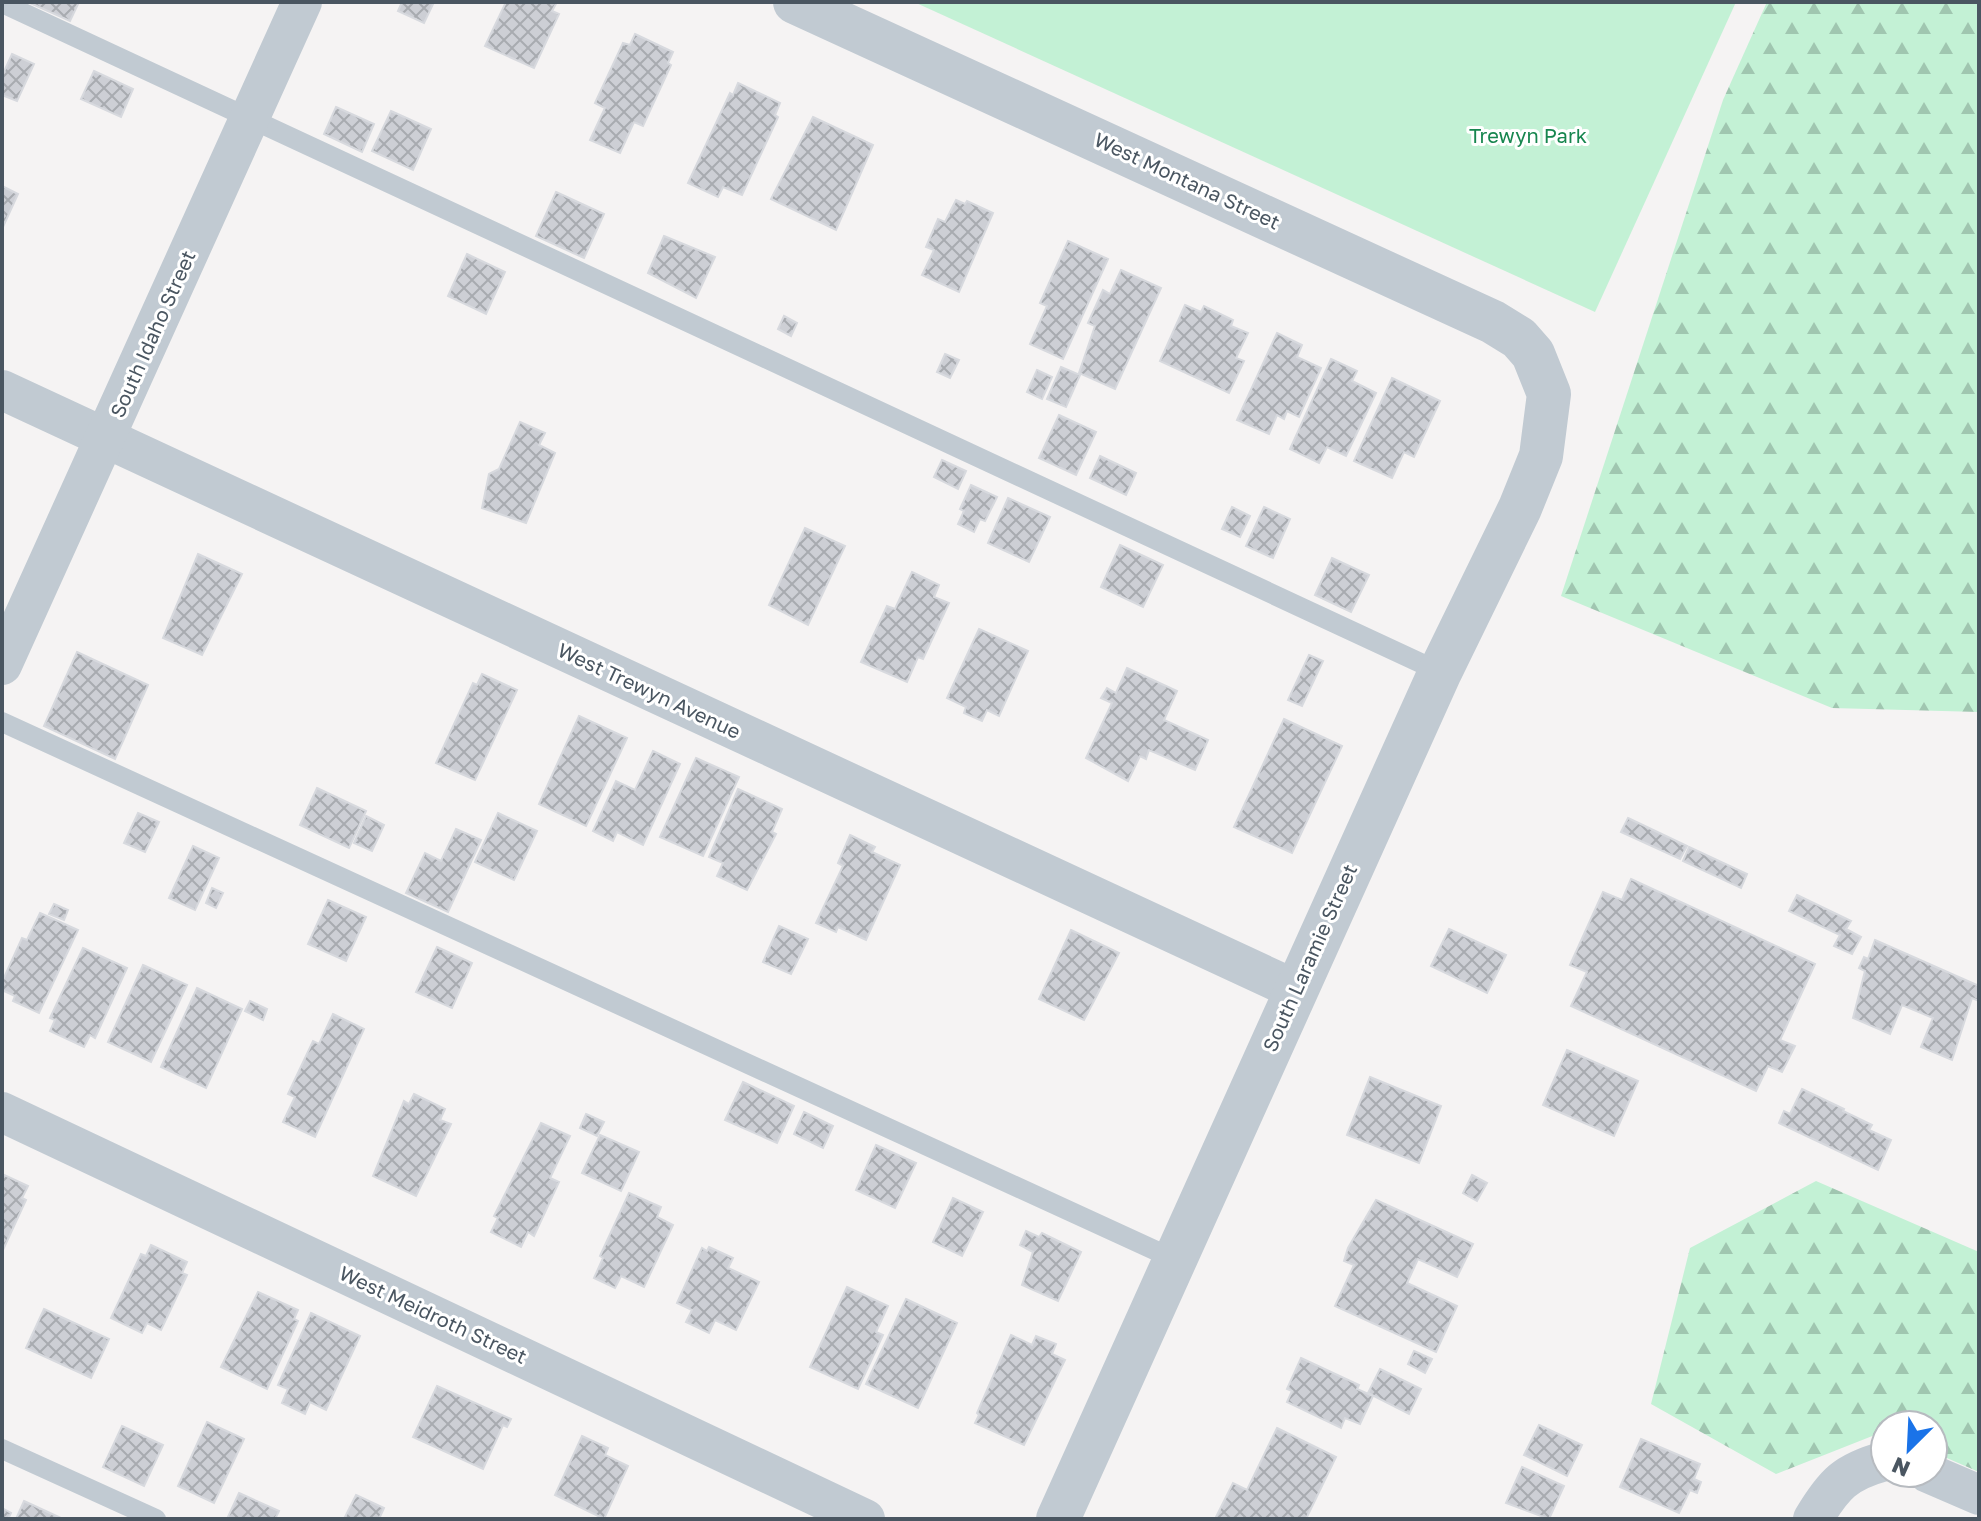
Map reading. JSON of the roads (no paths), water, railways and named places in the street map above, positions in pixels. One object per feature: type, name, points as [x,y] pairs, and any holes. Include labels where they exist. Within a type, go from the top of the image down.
[{"type":"street","name":"South Idaho Street","points":[[2,665],[302,2]]},
{"type":"street","name":"West Montana Street","points":[[795,2],[1493,322],[1519,338],[1533,354],[1549,394]]},
{"type":"street","name":"West Trewyn Avenue","points":[[2,390],[1296,990]]},
{"type":"street","name":"South Laramie Street","points":[[1058,1519],[1440,672],[1531,483],[1547,429],[1549,394]]},
{"type":"street","name":"West Meidroth Street","points":[[2,1112],[865,1519]]},
{"type":"street","points":[[1813,1519],[1834,1486],[1856,1469],[1869,1465]]},
{"type":"street","points":[[1949,1482],[1979,1495]]},
{"type":"lane","points":[[2,3],[1440,672]]},
{"type":"lane","points":[[2,722],[1174,1259]]},
{"type":"lane","points":[[2,1449],[156,1519]]},
{"type":"park label","name":"Trewyn Park","points":[[1528,136]]}]
